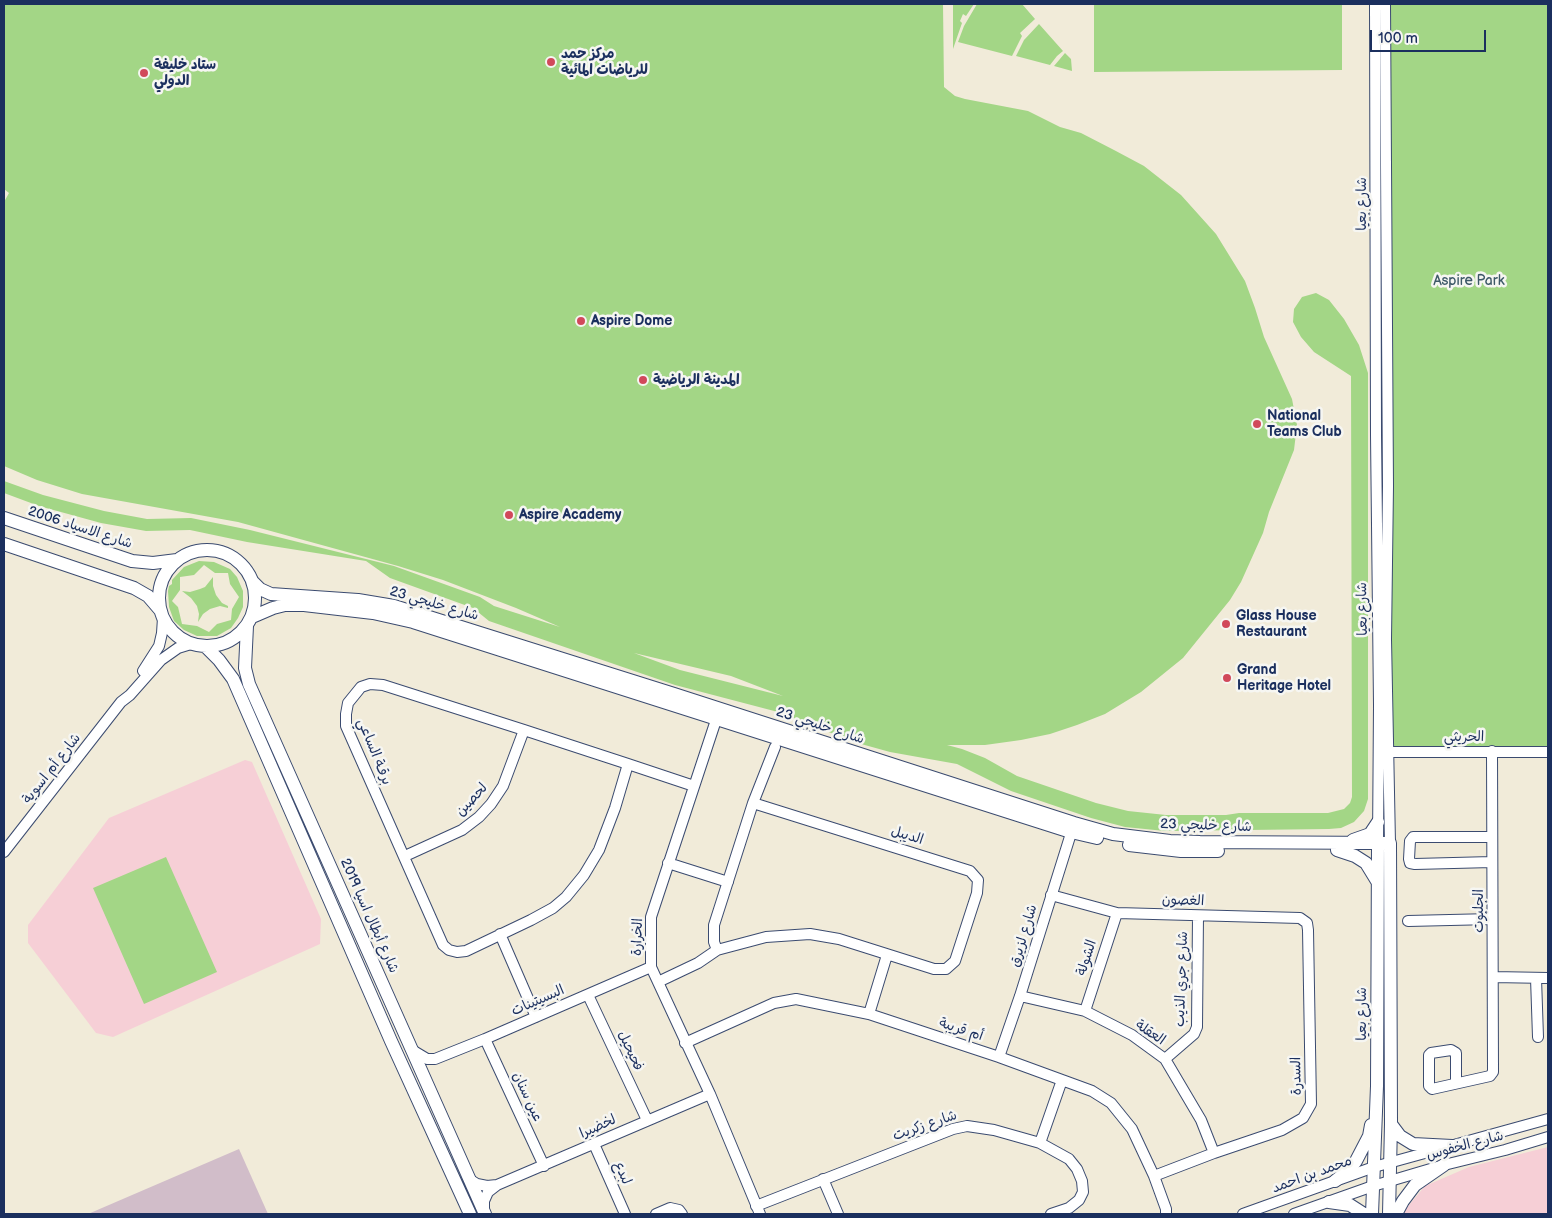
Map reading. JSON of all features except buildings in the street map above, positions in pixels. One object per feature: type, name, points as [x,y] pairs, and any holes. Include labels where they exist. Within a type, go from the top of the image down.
[{"type":"main road","name":"شارع الاسياد 2006","points":[[4,518],[132,561],[153,563],[177,560]]},
{"type":"main road","points":[[4,544],[134,588],[148,596],[162,615]]},
{"type":"main road","points":[[194,551],[216,551],[237,560],[248,571],[252,580],[256,599],[249,622],[235,637],[228,641],[205,646],[191,644],[178,637],[167,626],[162,615],[158,597],[161,583],[167,570],[177,560],[194,551]]},
{"type":"main road","name":"شارع خليجي 23","points":[[252,580],[260,589],[271,594],[358,600],[394,606],[471,634],[1072,828],[1140,838],[1241,847],[1339,846],[1384,848]]},
{"type":"main road","name":"شارع خليجي 23","points":[[249,622],[273,608],[285,605],[329,607],[374,613],[471,634]]},
{"type":"main road","name":"شارع أبطال اسيا 2019","points":[[249,622],[245,668],[248,684],[485,1213]]},
{"type":"main road","name":"شارع أبطال اسيا 2019","points":[[205,646],[219,660],[232,678],[391,1041],[470,1214]]},
{"type":"main road","points":[[1339,846],[1370,834],[1378,822]]},
{"type":"main road","points":[[1339,846],[1366,863],[1375,876],[1378,885]]},
{"type":"main road","name":"شارع بعيا","points":[[1372,1214],[1376,1106],[1378,885],[1384,848]]},
{"type":"main road","name":"شارع بعيا","points":[[1384,848],[1391,1124],[1389,1214]]},
{"type":"main road","points":[[1335,1181],[1349,1170],[1361,1153],[1369,1136],[1376,1106]]},
{"type":"main road","points":[[1391,1124],[1400,1136],[1413,1144],[1452,1146]]},
{"type":"main road","points":[[1396,1214],[1415,1184],[1444,1165]]},
{"type":"main road","points":[[1329,1202],[1350,1205],[1364,1214]]},
{"type":"street","name":"شارع بعيا","points":[[1375,4],[1381,103],[1382,171],[1384,848]]},
{"type":"street","name":"شارع بعيا","points":[[1381,103],[1385,4]]},
{"type":"street","name":"شارع أم اسوية","points":[[5,847],[121,702],[126,692],[156,652],[162,633],[162,615]]},
{"type":"street","name":"شارع أم اسوية","points":[[121,702],[130,695],[161,660],[172,652],[191,644]]},
{"type":"street","name":"برقـة الساعي","points":[[628,764],[616,808],[599,850],[584,876],[566,897],[553,908],[531,920],[466,951],[457,952],[449,950],[444,945],[346,726],[348,703],[361,687],[370,684],[382,685],[524,730],[628,764],[694,786]]},
{"type":"street","name":"الخرارة","points":[[718,714],[651,918],[651,967],[710,1094],[758,1210]]},
{"type":"street","name":"لحصين","points":[[405,856],[462,830],[479,817],[491,804],[503,786],[524,730]]},
{"type":"street","points":[[717,950],[713,938],[714,925],[754,802],[775,747]]},
{"type":"street","name":"الجلبوت","points":[[1456,1083],[1490,1076],[1493,1072],[1492,751]]},
{"type":"street","name":"شارع بعيا","points":[[1384,752],[1378,822],[1384,848]]},
{"type":"street","name":"الحريثي","points":[[1384,752],[1548,752]]},
{"type":"street","name":"الديبل","points":[[658,982],[698,963],[717,950],[751,940],[810,934],[839,939],[934,970],[946,970],[955,961],[977,893],[978,880],[975,875],[966,869],[754,802]]},
{"type":"street","name":"شارع لزيرق","points":[[999,1057],[1072,828]]},
{"type":"street","points":[[1492,837],[1413,837],[1410,841],[1409,859],[1410,863],[1415,864],[1492,862]]},
{"type":"street","points":[[668,863],[728,882]]},
{"type":"street","name":"الغصون","points":[[1052,895],[1117,913],[1300,918],[1307,923],[1308,930]]},
{"type":"street","name":"الشولة","points":[[1085,1012],[1117,913]]},
{"type":"street","name":"شارع جري الذيب","points":[[1165,1059],[1194,1034],[1197,1027],[1198,916]]},
{"type":"street","points":[[1408,921],[1492,919]]},
{"type":"street","name":"السدرة","points":[[1154,1176],[1282,1130],[1303,1118],[1311,1104],[1308,930]]},
{"type":"street","points":[[500,934],[536,1017]]},
{"type":"street","points":[[869,1014],[887,955]]},
{"type":"street","name":"البسيتينات","points":[[435,1059],[485,1040],[651,967]]},
{"type":"street","points":[[1493,977],[1548,978]]},
{"type":"street","points":[[1536,978],[1538,1036]]},
{"type":"street","name":"فحيحيل","points":[[588,995],[647,1120]]},
{"type":"street","name":"العقلة","points":[[1020,996],[1085,1012],[1132,1035],[1165,1059],[1201,1120],[1214,1153]]},
{"type":"street","name":"أم قريبة","points":[[685,1043],[774,1002],[796,999],[869,1014],[999,1057],[1092,1091],[1111,1103],[1132,1129],[1168,1212]]},
{"type":"street","name":"عين سنان","points":[[485,1040],[544,1166]]},
{"type":"street","points":[[412,1050],[427,1059],[435,1059]]},
{"type":"street","points":[[426,1081],[428,1066],[435,1059]]},
{"type":"street","points":[[1040,1143],[1062,1080]]},
{"type":"street","name":"لخضيرا","points":[[497,1185],[710,1094]]},
{"type":"street","name":"شارع الخفوس","points":[[1390,1163],[1548,1118]]},
{"type":"street","name":"شارع زكريت","points":[[758,1210],[822,1179],[953,1129],[967,1126],[994,1130],[1040,1143],[1069,1158],[1077,1168],[1082,1181],[1083,1192],[1079,1200],[1069,1208],[1050,1214]]},
{"type":"street","name":"شارع الخفوس","points":[[1390,1182],[1444,1165],[1548,1137]]},
{"type":"street","name":"لبدع","points":[[594,1144],[625,1214]]},
{"type":"street","name":"محمد بن احمد","points":[[1243,1214],[1390,1163]]},
{"type":"street","points":[[469,1179],[477,1184],[497,1185]]},
{"type":"street","points":[[822,1179],[838,1214]]},
{"type":"street","points":[[1294,1214],[1373,1186],[1390,1182]]},
{"type":"street","points":[[485,1213],[484,1201],[488,1192],[497,1185]]},
{"type":"street","points":[[656,1214],[670,1208],[679,1210],[682,1214]]},
{"type":"shaded area","points":[[245,760],[252,762],[321,919],[320,944],[113,1037],[96,1033],[28,943],[28,925],[109,818]]},
{"type":"shaded area","points":[[1548,1147],[1548,1214],[1404,1214],[1404,1211],[1425,1186],[1469,1167]]},
{"type":"shaded area","points":[[239,1149],[268,1214],[88,1214]]},
{"type":"green space","name":"المدينة الرياضية","points":[[4,4],[943,4],[944,87],[955,96],[965,99],[1028,111],[1060,127],[1081,133],[1144,166],[1181,195],[1216,234],[1245,281],[1264,337],[1292,399],[1297,425],[1294,450],[1269,512],[1263,533],[1241,582],[1230,600],[1183,658],[1141,692],[1105,714],[1077,725],[1050,734],[1021,740],[985,745],[947,745],[985,758],[1017,776],[1096,803],[1128,811],[1166,815],[1328,813],[1344,809],[1350,803],[1352,797],[1351,376],[1314,352],[1301,337],[1293,322],[1294,309],[1302,297],[1316,293],[1329,300],[1344,319],[1359,345],[1368,373],[1368,799],[1364,811],[1354,822],[1341,828],[1329,829],[1165,831],[1125,827],[1091,818],[1011,791],[957,764],[890,752],[854,742],[778,712],[675,685],[489,621],[473,608],[390,578],[366,561],[247,542],[190,530],[146,531],[101,523],[39,506],[4,493],[4,481],[43,495],[104,511],[147,519],[191,518],[250,530],[394,566],[480,597],[494,606],[560,627],[443,580],[398,566],[238,522],[82,494],[37,480],[4,466],[4,202],[9,193],[4,189]],"holes":[[[634,653],[731,676],[783,696],[680,670]]]},
{"type":"green space","points":[[953,4],[974,4],[966,16],[963,14],[960,21],[962,23],[953,49]]},
{"type":"green space","points":[[977,4],[1022,4],[1035,19],[1020,33],[1022,36],[1012,56],[958,42],[964,26]]},
{"type":"green space","points":[[1094,4],[1342,4],[1342,70],[1094,72]]},
{"type":"green space","name":"Aspire Park","points":[[1390,4],[1548,4],[1548,748],[1390,749]]},
{"type":"green space","points":[[1039,24],[1063,51],[1050,65],[1016,56],[1024,40]]},
{"type":"green space","points":[[1065,53],[1071,59],[1072,71],[1054,66]]},
{"type":"green space","points":[[199,561],[214,562],[230,569],[237,577],[243,591],[243,607],[231,628],[217,636],[197,636],[184,630],[174,621],[169,607],[168,591],[172,580],[184,567]],"holes":[[[204,565],[215,573],[228,573],[230,584],[239,597],[232,609],[231,620],[217,624],[209,632],[197,626],[182,624],[178,607],[172,601],[180,590],[180,577],[194,575]]]},
{"type":"green space","points":[[213,577],[216,595],[228,608],[220,606],[210,609],[203,614],[198,622],[197,606],[182,591],[190,592],[205,587]]},
{"type":"green space","points":[[166,857],[217,972],[144,1004],[93,888]]},
{"type":"place","name":"مركز حمد للرياضات المائية","points":[[551,62]]},
{"type":"place","name":"ستاد خليفة الدولي","points":[[144,73]]},
{"type":"place","name":"Aspire Dome","points":[[581,321]]},
{"type":"place","name":"المدينة الرياضية","points":[[643,380]]},
{"type":"place","name":"National Teams Club","points":[[1257,424]]},
{"type":"place","name":"Aspire Academy","points":[[509,515]]},
{"type":"place","name":"Glass House Restaurant","points":[[1226,624]]},
{"type":"place","name":"Grand Heritage Hotel","points":[[1227,678]]}]
